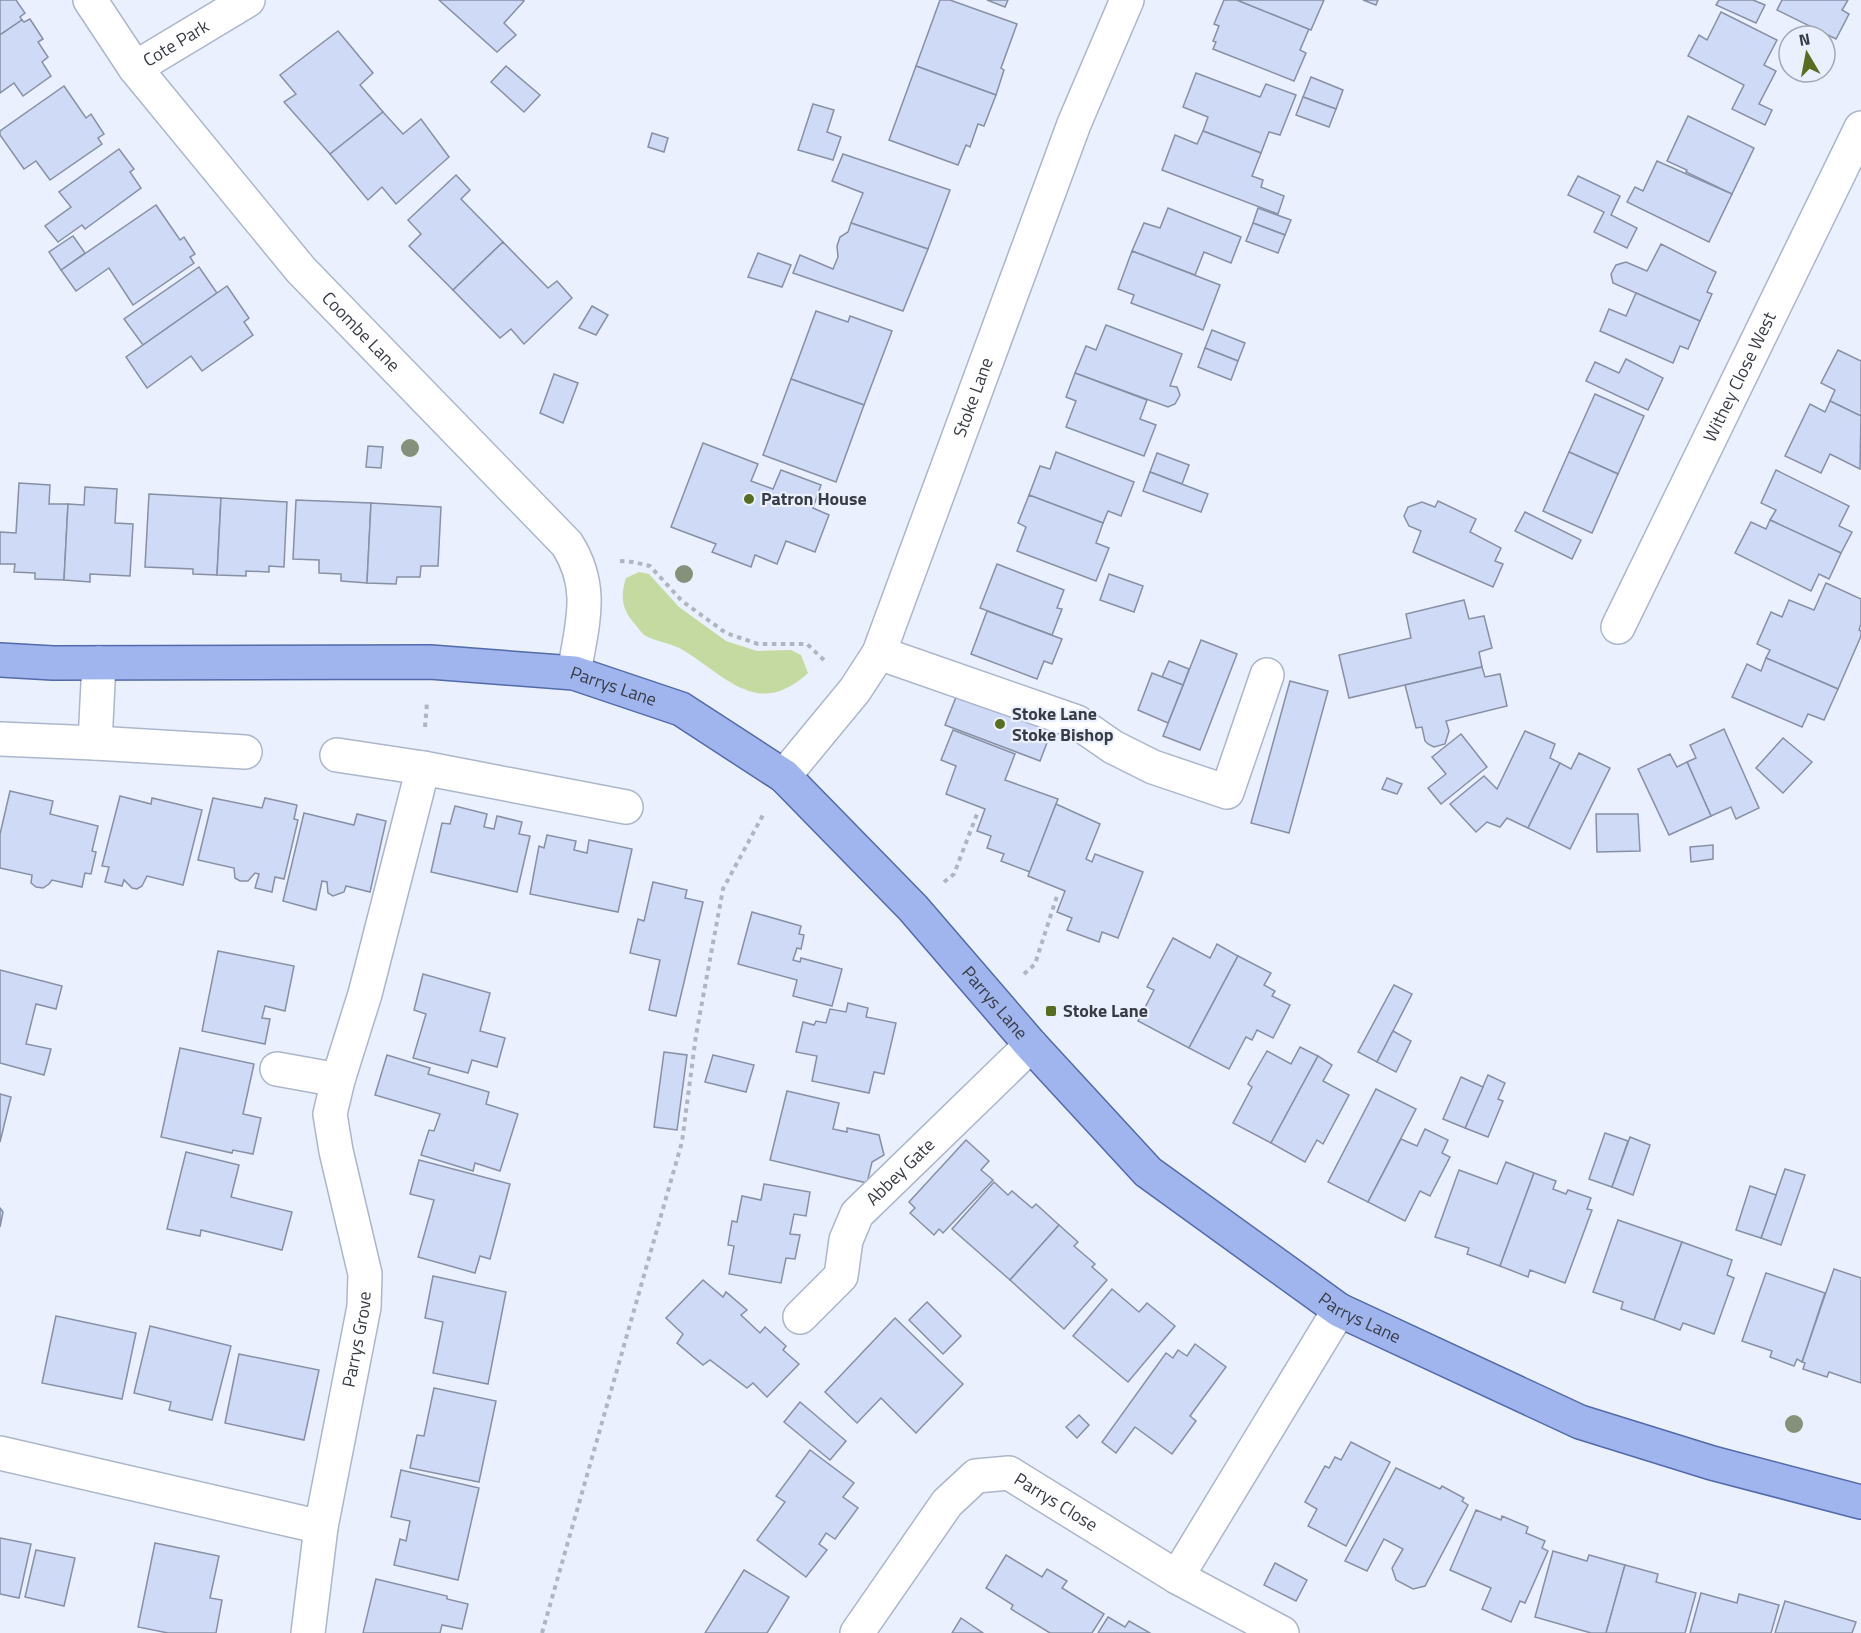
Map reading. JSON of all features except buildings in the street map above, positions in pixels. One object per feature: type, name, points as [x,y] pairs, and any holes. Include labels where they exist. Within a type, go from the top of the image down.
[{"type":"main road","name":"Parrys Lane","points":[[0,660],[53,663],[430,662],[574,673],[681,709],[784,776],[913,908],[1031,1045],[1148,1172],[1339,1310],[1580,1422],[1712,1463],[1861,1502]]},
{"type":"street","name":"Coombe Lane","points":[[90,0],[135,68],[301,270],[559,535],[577,560],[586,599],[574,673]]},
{"type":"street","name":"Cote Park","points":[[135,68],[248,0]]},
{"type":"street","name":"Stoke Lane","points":[[784,776],[855,690],[879,653],[1074,124],[1127,0]]},
{"type":"street","name":"Withey Close West","points":[[1618,627],[1861,128]]},
{"type":"street","points":[[879,653],[1077,722],[1113,747],[1153,767],[1227,792],[1267,675]]},
{"type":"street","points":[[95,742],[99,663]]},
{"type":"street","points":[[0,739],[95,742],[244,752]]},
{"type":"street","points":[[337,755],[423,768],[626,807]]},
{"type":"street","name":"Parrys Grove","points":[[308,1633],[321,1527],[364,1306],[365,1274],[336,1151],[330,1114],[338,1080],[365,994],[423,768]]},
{"type":"street","name":"Abbey Gate","points":[[800,1317],[841,1276],[846,1240],[857,1214],[1031,1045]]},
{"type":"street","points":[[277,1069],[338,1080]]},
{"type":"street","points":[[1176,1576],[1339,1310]]},
{"type":"street","points":[[0,1453],[321,1527]]},
{"type":"street","name":"Parrys Close","points":[[857,1633],[946,1503],[976,1476],[1009,1473],[1176,1576],[1282,1633]]},
{"type":"path","points":[[577,560],[633,562],[650,566],[682,602],[726,633],[758,644],[807,644],[855,690]]},
{"type":"path","points":[[423,768],[430,662]]},
{"type":"path","points":[[542,1633],[681,1142],[696,1035],[723,890],[784,776]]},
{"type":"path","points":[[954,874],[977,814]]},
{"type":"path","points":[[1035,964],[1057,896]]},
{"type":"green space","points":[[639,572],[649,574],[679,607],[726,641],[757,651],[791,650],[801,655],[808,673],[790,686],[774,693],[758,693],[743,689],[679,648],[644,635],[627,613],[623,602],[626,578]]},
{"type":"place","name":"Patron House","points":[[749,499]]},
{"type":"place","name":"Stoke Lane Stoke Bishop","points":[[1000,724]]},
{"type":"place","name":"Stoke Lane","points":[[1051,1011]]}]
